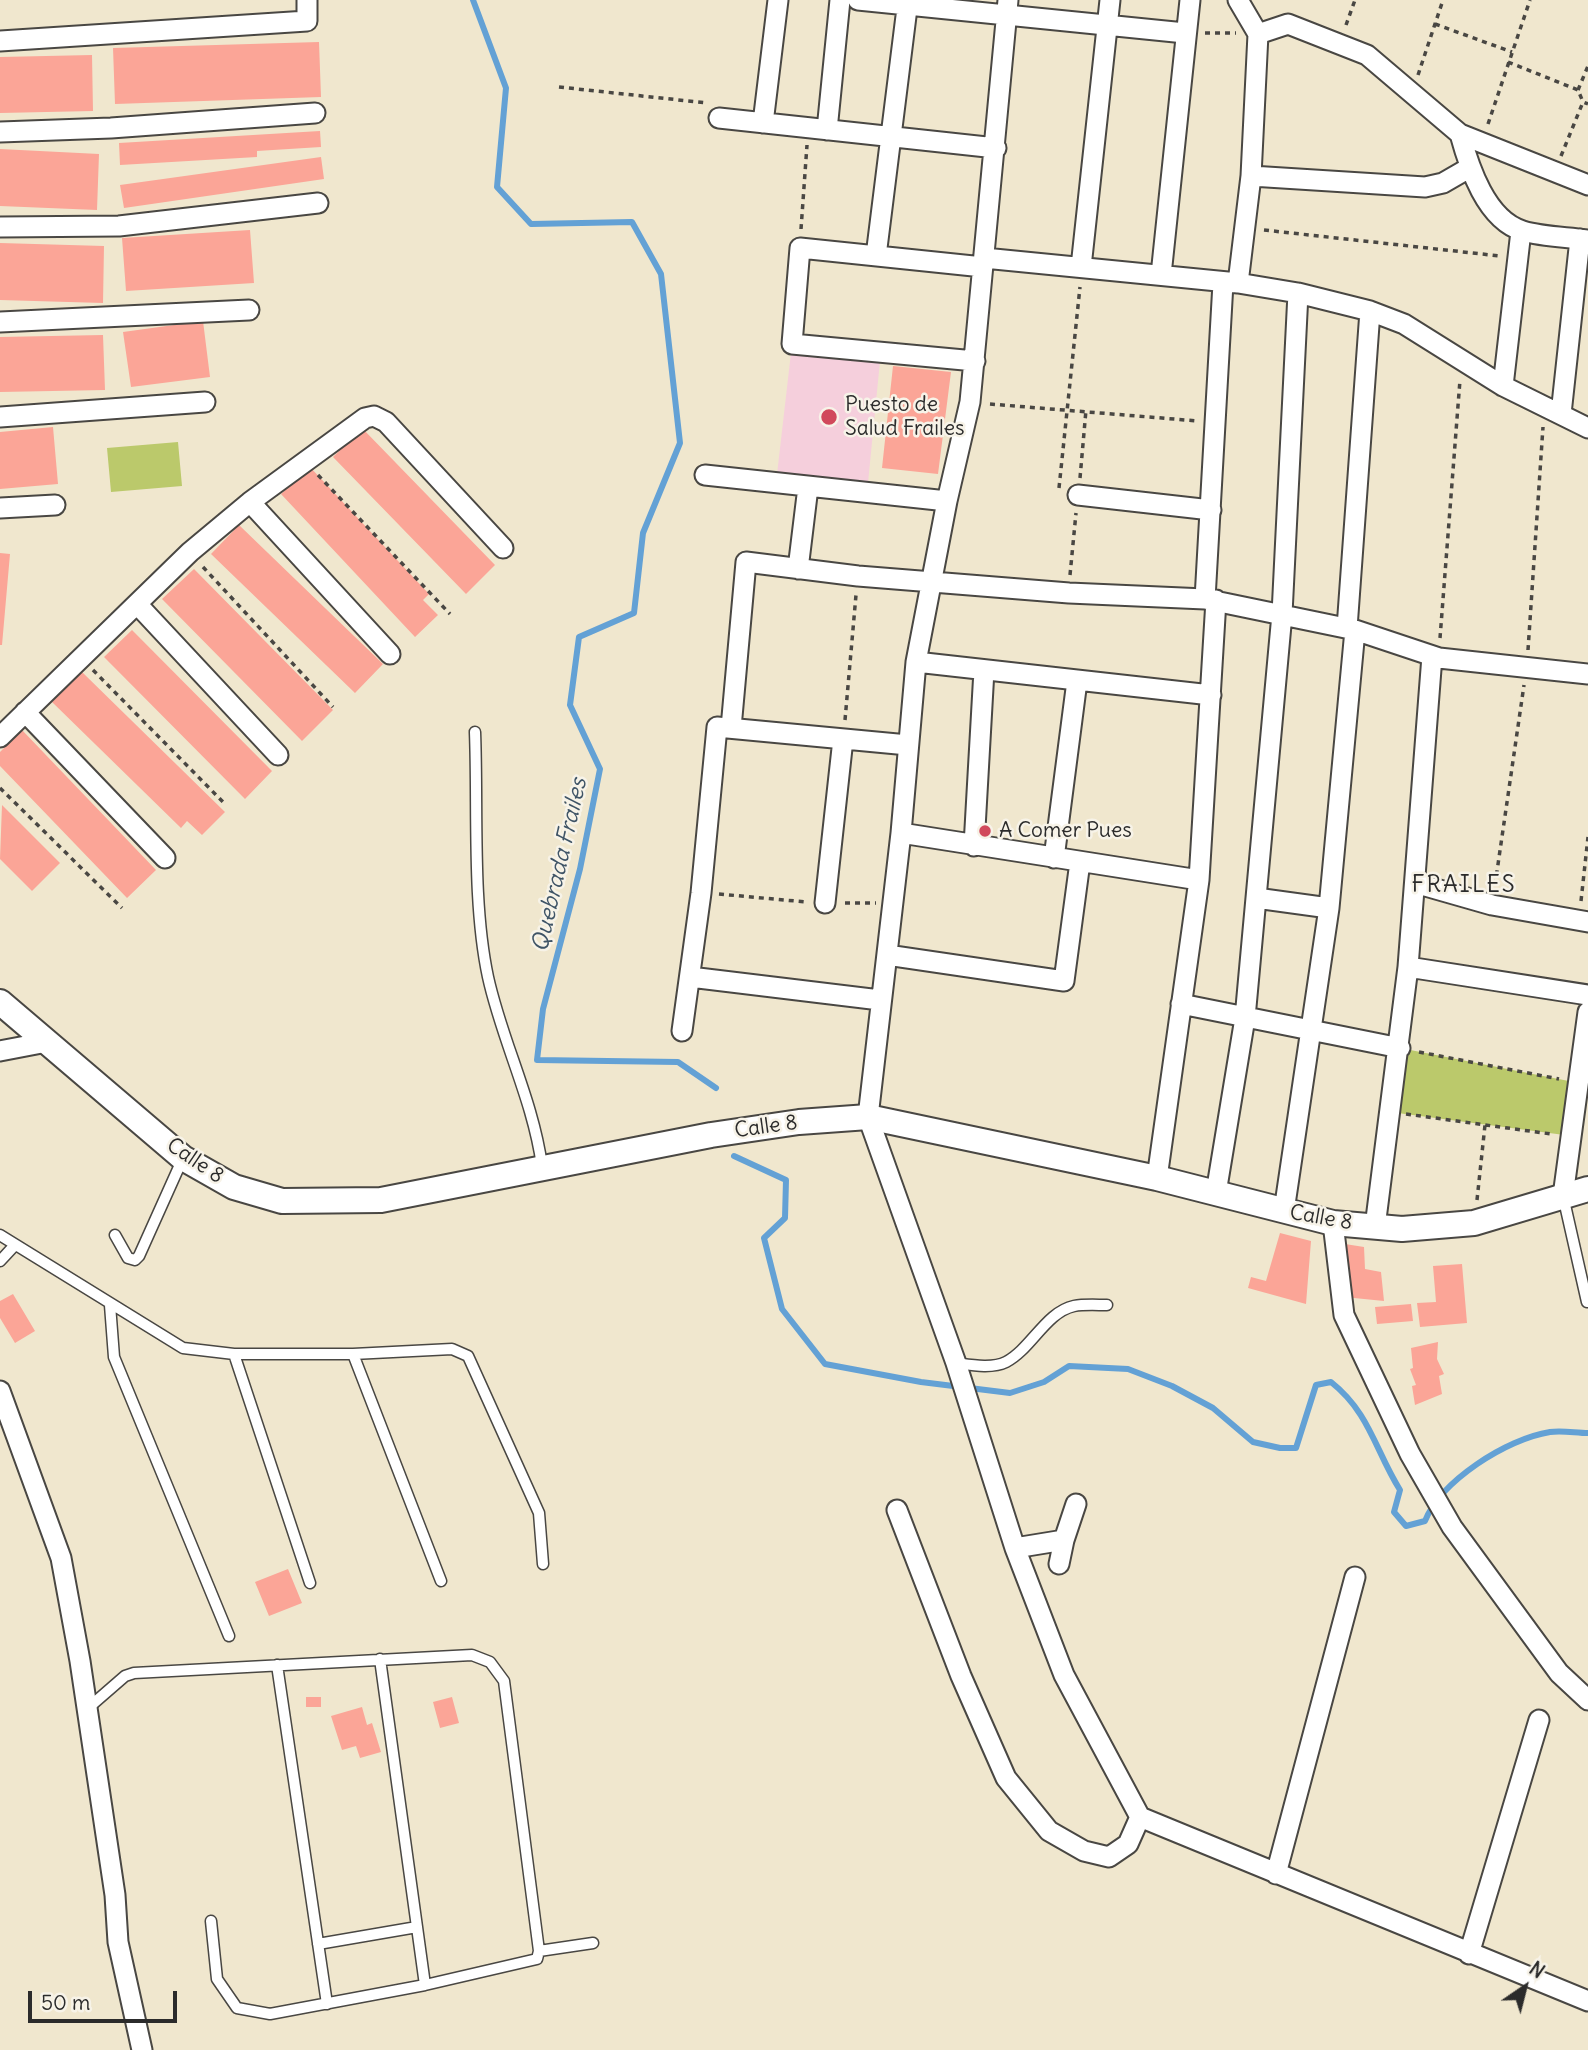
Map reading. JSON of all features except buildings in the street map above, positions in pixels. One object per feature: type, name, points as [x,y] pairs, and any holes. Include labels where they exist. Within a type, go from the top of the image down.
[{"type":"street","points":[[0,41],[307,21],[307,0]]},
{"type":"street","points":[[762,123],[779,0]]},
{"type":"street","points":[[818,129],[840,0]]},
{"type":"street","points":[[858,0],[1008,8],[1185,33]]},
{"type":"street","points":[[1081,267],[1110,0]]},
{"type":"street","points":[[1161,275],[1190,0]]},
{"type":"street","points":[[1157,1178],[1199,880],[1211,695],[1210,510],[1215,422],[1230,283],[1245,228],[1251,176],[1258,34],[1238,0]]},
{"type":"street","points":[[876,256],[908,2]]},
{"type":"street","points":[[1008,8],[970,402],[947,501],[916,662],[901,833],[868,1117],[958,1369],[1015,1548],[1064,1675],[1140,1817],[1588,2001]]},
{"type":"street","points":[[1258,34],[1288,24],[1367,55],[1460,134],[1588,185]]},
{"type":"street","points":[[0,132],[111,128],[315,113]]},
{"type":"street","points":[[719,118],[996,148]]},
{"type":"street","points":[[1460,134],[1469,168],[1498,214],[1521,231],[1584,239],[1561,414]]},
{"type":"street","points":[[1251,176],[1425,187],[1443,183],[1469,168]]},
{"type":"street","points":[[0,227],[119,226],[318,204]]},
{"type":"street","points":[[1503,386],[1521,231]]},
{"type":"street","points":[[975,361],[792,344],[800,248],[876,256],[1081,267],[1298,293],[1404,324],[1503,386],[1588,428]]},
{"type":"street","points":[[1216,1193],[1245,1018],[1282,614],[1298,293]]},
{"type":"street","points":[[0,322],[249,310]]},
{"type":"street","points":[[1284,1211],[1313,1032],[1329,908],[1351,629],[1370,312]]},
{"type":"street","points":[[0,417],[205,402]]},
{"type":"street","points":[[0,737],[190,552],[250,502],[307,464],[365,418],[373,416],[386,422],[503,548]]},
{"type":"street","points":[[705,475],[947,501]]},
{"type":"street","points":[[798,569],[808,486]]},
{"type":"street","points":[[1078,495],[1210,510]]},
{"type":"street","points":[[250,502],[390,654]]},
{"type":"street","points":[[0,508],[55,505]]},
{"type":"street","points":[[731,728],[746,562],[858,576],[1069,593],[1211,599],[1351,629],[1435,657],[1588,674]]},
{"type":"street","points":[[138,604],[278,755]]},
{"type":"street","points":[[1375,1227],[1408,967],[1435,657]]},
{"type":"street","points":[[916,662],[1211,695]]},
{"type":"street","points":[[974,846],[984,670]]},
{"type":"street","points":[[1054,858],[1077,681]]},
{"type":"street","points":[[26,712],[164,858]]},
{"type":"street","points":[[682,1031],[701,893],[716,727],[908,745]]},
{"type":"street","points":[[825,903],[843,739]]},
{"type":"street","points":[[901,833],[1199,880]]},
{"type":"street","points":[[887,955],[1064,981],[1080,862]]},
{"type":"street","points":[[1415,883],[1492,905],[1583,921]]},
{"type":"street","points":[[1256,898],[1329,908]]},
{"type":"street","points":[[1408,967],[1588,995]]},
{"type":"street","points":[[690,977],[880,1000]]},
{"type":"street","name":"Calle 8","points":[[0,1002],[183,1158],[234,1187],[282,1201],[381,1200],[542,1166],[712,1135],[799,1122],[868,1117],[1157,1178],[1333,1223],[1402,1229],[1474,1223],[1588,1189]]},
{"type":"street","points":[[1181,1004],[1399,1048]]},
{"type":"street","points":[[1563,1196],[1588,1012]]},
{"type":"street","points":[[0,1051],[47,1042]]},
{"type":"street","points":[[1333,1223],[1344,1315],[1410,1454],[1452,1527],[1559,1673],[1588,1700]]},
{"type":"street","points":[[0,1391],[61,1558],[114,1895],[118,1942],[142,2050]]},
{"type":"street","points":[[1059,1564],[1076,1504]]},
{"type":"street","points":[[897,1510],[961,1676],[1006,1778],[1049,1831],[1084,1851],[1109,1857],[1128,1844],[1140,1817]]},
{"type":"street","points":[[1015,1548],[1064,1540]]},
{"type":"street","points":[[1276,1874],[1355,1577]]},
{"type":"street","points":[[1469,1954],[1539,1720]]},
{"type":"lane","points":[[475,732],[481,917],[488,977],[537,1130],[542,1166]]},
{"type":"lane","points":[[115,1234],[128,1258],[135,1260],[183,1158]]},
{"type":"lane","points":[[1563,1196],[1587,1302]]},
{"type":"lane","points":[[0,1235],[183,1348],[234,1354],[353,1354],[452,1349],[468,1356],[539,1513],[542,1564]]},
{"type":"lane","points":[[0,1261],[14,1246]]},
{"type":"lane","points":[[110,1305],[114,1357],[229,1636]]},
{"type":"lane","points":[[958,1369],[1004,1363],[1027,1346],[1053,1319],[1072,1306],[1107,1305]]},
{"type":"lane","points":[[234,1354],[310,1583]]},
{"type":"lane","points":[[353,1354],[441,1581]]},
{"type":"lane","points":[[86,1710],[125,1676],[134,1673],[472,1655],[490,1662],[503,1681],[539,1951],[537,1959],[425,1985],[270,2014],[237,2008],[217,1979],[211,1922]]},
{"type":"lane","points":[[380,1659],[425,1985]]},
{"type":"lane","points":[[277,1665],[327,2004]]},
{"type":"lane","points":[[318,1944],[417,1927]]},
{"type":"lane","points":[[539,1951],[593,1943]]},
{"type":"path","points":[[1339,44],[1355,0]]},
{"type":"path","points":[[1412,94],[1443,0]]},
{"type":"path","points":[[1482,143],[1530,0]]},
{"type":"path","points":[[1435,24],[1512,52]]},
{"type":"path","points":[[1185,33],[1258,34]]},
{"type":"path","points":[[1508,62],[1578,90],[1586,103],[1555,171]]},
{"type":"path","points":[[1578,90],[1588,66]]},
{"type":"path","points":[[559,87],[720,105],[719,118]]},
{"type":"path","points":[[800,248],[818,129]]},
{"type":"path","points":[[1245,228],[1518,258]]},
{"type":"path","points":[[1078,495],[1058,493],[1069,409],[1081,267]]},
{"type":"path","points":[[1435,657],[1462,361]]},
{"type":"path","points":[[970,402],[1215,422]]},
{"type":"path","points":[[307,464],[450,614]]},
{"type":"path","points":[[190,552],[333,707]]},
{"type":"path","points":[[843,739],[858,576]]},
{"type":"path","points":[[82,659],[225,804]]},
{"type":"path","points":[[0,788],[122,908]]},
{"type":"path","points":[[1583,921],[1588,837]]},
{"type":"path","points":[[701,893],[825,903],[892,903]]},
{"type":"path","points":[[1399,1048],[1579,1083]]},
{"type":"path","points":[[1390,1112],[1572,1136]]},
{"type":"path","points":[[1474,1223],[1485,1125]]},
{"type":"shaded area","name":"Puesto de Salud Frailes","points":[[792,344],[881,351],[867,493],[776,483]]},
{"type":"green space","points":[[178,442],[182,486],[111,492],[107,448]]},
{"type":"green space","points":[[1400,1048],[1579,1083],[1572,1136],[1390,1112]]},
{"type":"waterway","name":"Quebrada Frailes","points":[[473,0],[506,88],[497,187],[531,224],[632,222],[661,274],[680,443],[643,533],[634,613],[579,637],[570,705],[600,769],[580,869],[543,1009],[537,1060],[678,1062],[716,1088]]},
{"type":"waterway","name":"Quebrada Frailes","points":[[734,1156],[786,1180],[785,1218],[764,1238],[782,1309],[825,1364],[921,1382],[1010,1393],[1044,1382],[1069,1366],[1128,1369],[1172,1386],[1213,1408],[1253,1442],[1280,1448],[1296,1448],[1316,1385],[1331,1382],[1355,1406],[1371,1433],[1400,1490],[1394,1512],[1406,1526],[1425,1521],[1433,1506],[1460,1477],[1514,1443],[1550,1432],[1588,1433]]},
{"type":"place","name":"Puesto de Salud Frailes","points":[[829,417]]},
{"type":"place","name":"A Comer Pues","points":[[985,831]]},
{"type":"district","name":"FRAILES","points":[[1464,885]]}]
